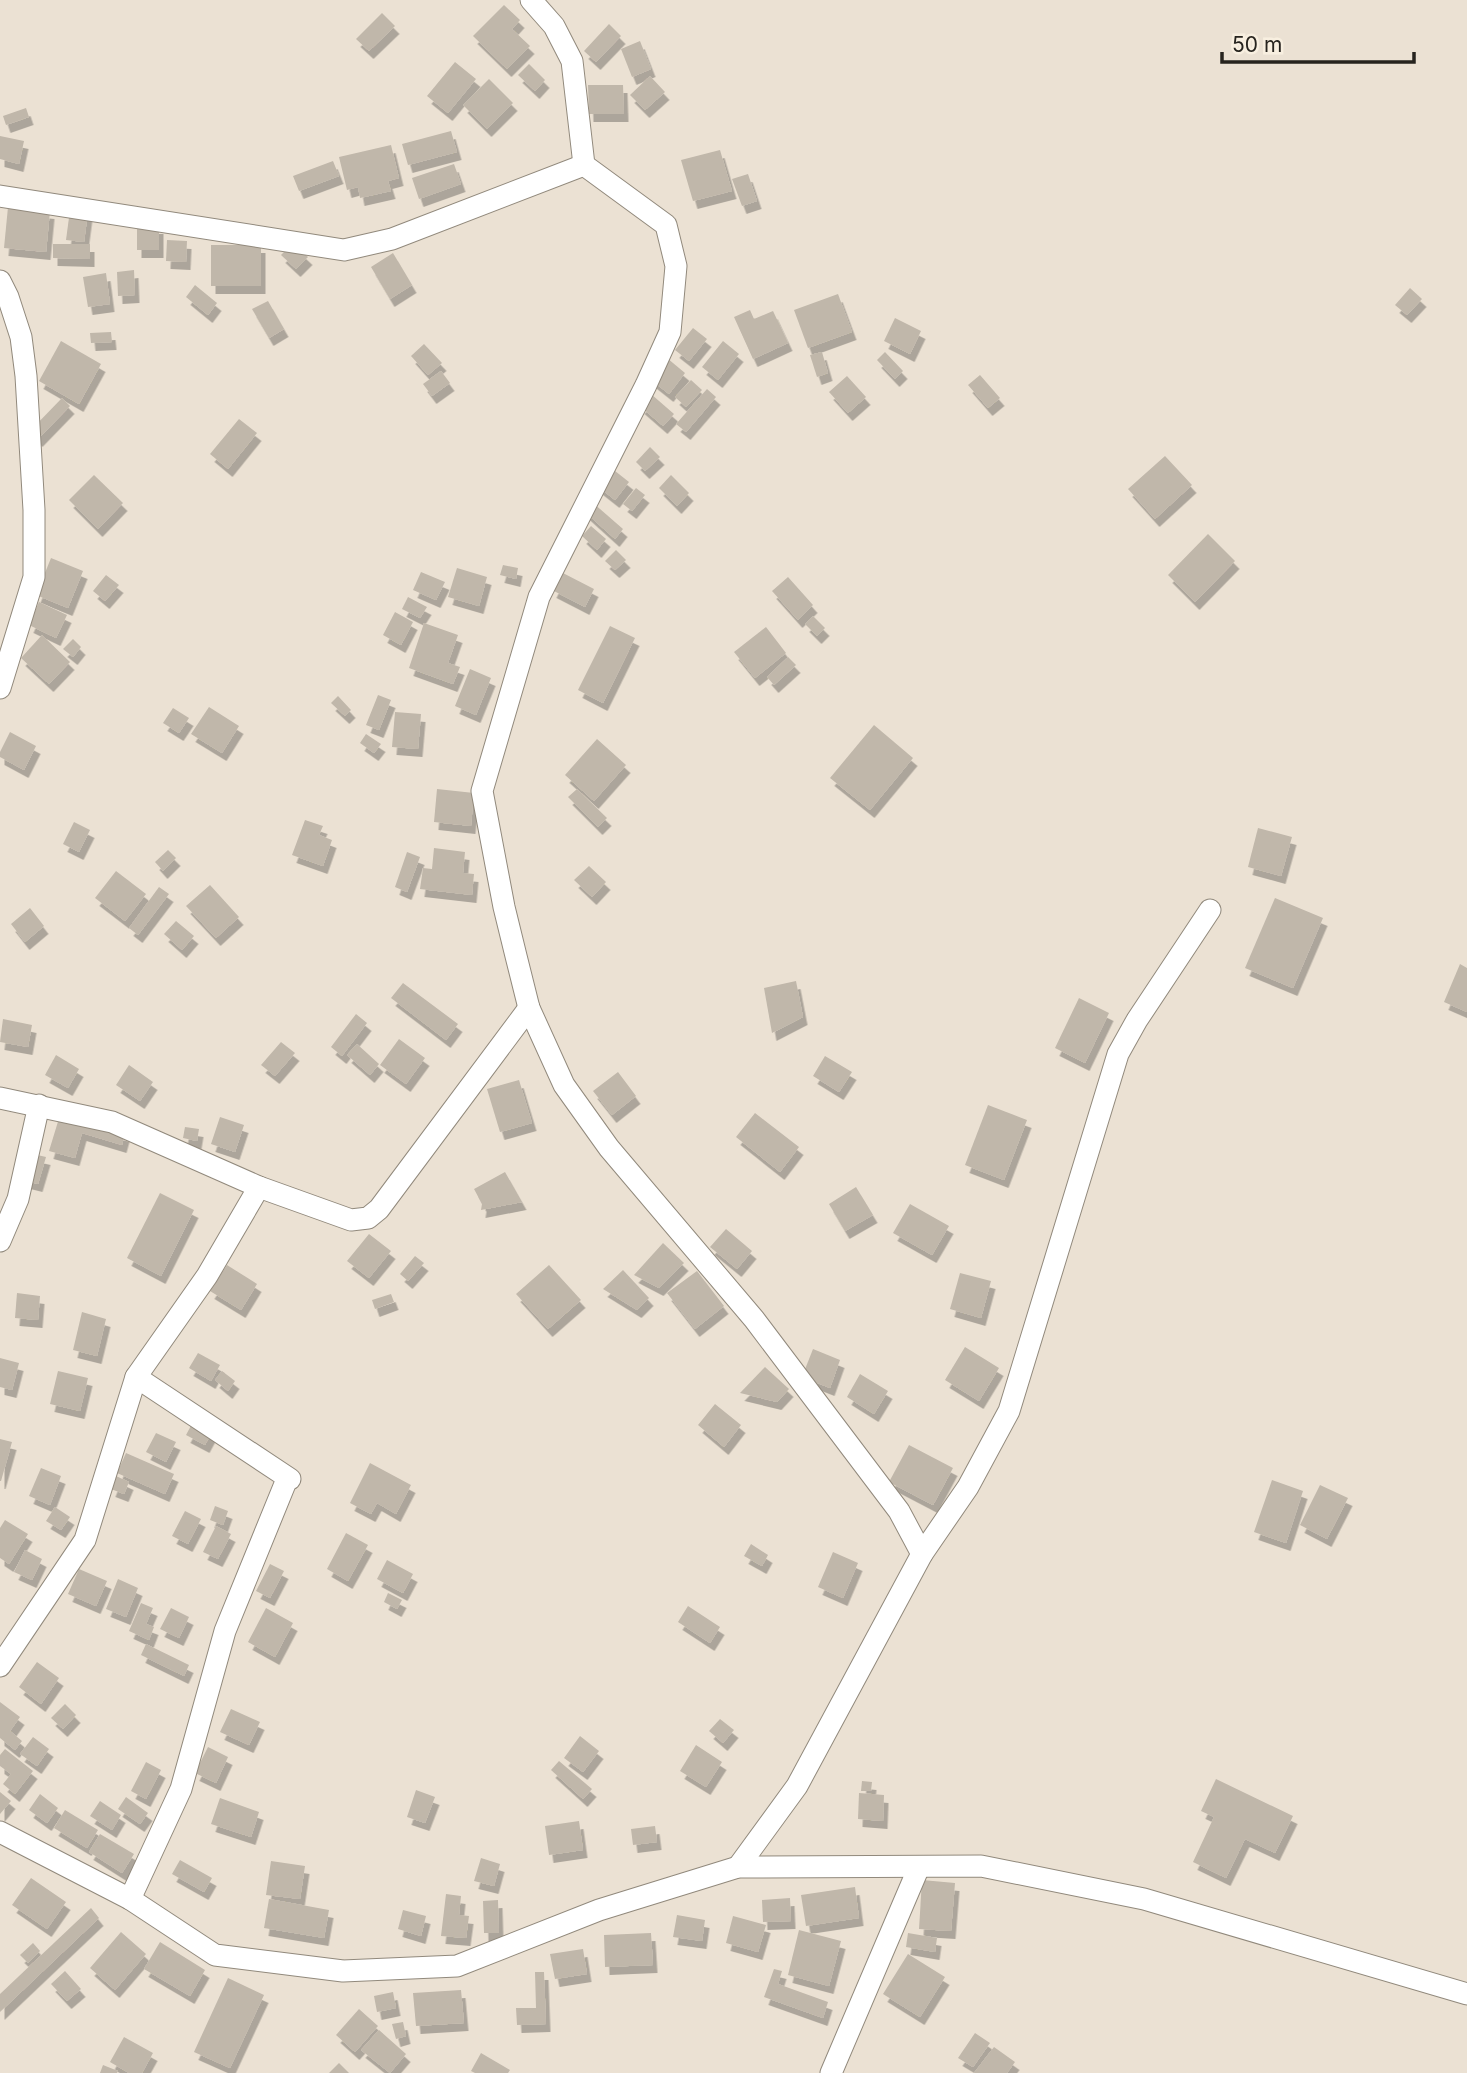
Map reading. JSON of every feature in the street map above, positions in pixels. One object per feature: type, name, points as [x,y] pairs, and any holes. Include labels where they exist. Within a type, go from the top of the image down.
[{"type":"street","points":[[531,0],[554,26],[572,61],[584,165],[666,225],[676,265],[670,332],[539,597],[482,790],[504,907],[529,1008],[564,1085],[609,1148],[754,1319],[899,1511],[922,1554]]},
{"type":"street","points":[[0,196],[344,250],[392,240],[584,165]]},
{"type":"street","points":[[0,281],[21,337],[26,376],[34,510],[34,577],[0,688]]},
{"type":"street","points":[[738,1867],[797,1786],[922,1554],[968,1487],[1009,1411],[1118,1054],[1137,1020],[1210,910]]},
{"type":"street","points":[[0,1098],[112,1122],[259,1187],[351,1220],[368,1218],[379,1209],[529,1008]]},
{"type":"street","points":[[0,1241],[18,1199],[38,1105]]},
{"type":"street","points":[[0,1666],[85,1540],[136,1377],[207,1276],[259,1187]]},
{"type":"street","points":[[130,1899],[181,1789],[225,1631],[287,1479],[290,1479],[136,1377]]},
{"type":"street","points":[[0,1832],[130,1899],[215,1955],[343,1971],[457,1966],[599,1910],[738,1867],[981,1866],[1144,1899],[1467,1994]]},
{"type":"street","points":[[831,2073],[919,1867]]},
{"type":"building","points":[[504,5],[520,20],[512,29],[530,46],[507,69],[473,36]]},
{"type":"building","points":[[382,13],[395,26],[369,51],[356,39]]},
{"type":"building","points":[[609,24],[621,36],[596,62],[584,51]]},
{"type":"building","points":[[640,41],[651,69],[632,77],[621,49]]},
{"type":"building","points":[[455,62],[476,79],[448,113],[427,96]]},
{"type":"building","points":[[529,64],[545,80],[535,91],[518,75]]},
{"type":"building","points":[[650,76],[665,92],[645,110],[630,95]]},
{"type":"building","points":[[489,79],[513,103],[487,129],[463,105]]},
{"type":"building","points":[[588,85],[623,85],[624,114],[589,114]]},
{"type":"building","points":[[26,108],[29,117],[6,125],[3,116]]},
{"type":"building","points":[[451,131],[457,152],[408,165],[402,144]]},
{"type":"building","points":[[0,136],[24,141],[19,164],[0,159]]},
{"type":"building","points":[[391,145],[399,178],[388,181],[391,191],[360,198],[358,187],[347,190],[339,157]]},
{"type":"building","points":[[720,150],[732,191],[693,201],[681,160]]},
{"type":"building","points":[[333,161],[339,176],[299,191],[293,176]]},
{"type":"building","points":[[454,164],[461,184],[419,199],[412,178]]},
{"type":"building","points":[[748,174],[757,201],[742,206],[732,179]]},
{"type":"building","points":[[8,207],[50,211],[46,252],[4,248]]},
{"type":"building","points":[[70,210],[88,212],[84,242],[66,240]]},
{"type":"building","points":[[137,226],[159,226],[159,250],[137,250]]},
{"type":"building","points":[[167,240],[187,241],[186,262],[166,261]]},
{"type":"building","points":[[293,243],[308,257],[296,269],[281,255]]},
{"type":"building","points":[[53,244],[90,244],[90,259],[53,258]]},
{"type":"building","points":[[211,245],[261,245],[261,286],[211,286]]},
{"type":"building","points":[[393,253],[412,285],[390,299],[371,267]]},
{"type":"building","points":[[134,270],[135,295],[118,296],[117,272]]},
{"type":"building","points":[[106,273],[110,304],[88,307],[83,277]]},
{"type":"building","points":[[195,285],[217,303],[208,315],[186,297]]},
{"type":"building","points":[[1410,288],[1422,299],[1407,315],[1395,305]]},
{"type":"building","points":[[838,294],[852,332],[808,348],[794,310]]},
{"type":"building","points":[[268,301],[284,329],[269,338],[252,309]]},
{"type":"building","points":[[750,310],[754,319],[773,311],[788,343],[753,359],[734,317]]},
{"type":"building","points":[[895,318],[921,331],[910,354],[884,341]]},
{"type":"building","points":[[693,328],[707,339],[689,361],[675,350]]},
{"type":"building","points":[[111,332],[112,342],[91,343],[90,333]]},
{"type":"building","points":[[61,341],[101,364],[79,404],[39,381]]},
{"type":"building","points":[[723,341],[739,354],[718,380],[702,367]]},
{"type":"building","points":[[424,344],[442,363],[428,375],[411,356]]},
{"type":"building","points":[[822,352],[828,373],[817,377],[810,355]]},
{"type":"building","points":[[885,352],[903,371],[895,379],[877,360]]},
{"type":"building","points":[[667,358],[685,373],[669,394],[650,379]]},
{"type":"building","points":[[441,371],[450,383],[432,396],[423,384]]},
{"type":"building","points":[[980,375],[1000,398],[988,408],[968,385]]},
{"type":"building","points":[[847,376],[866,397],[848,413],[829,392]]},
{"type":"building","points":[[691,380],[702,390],[686,407],[675,397]]},
{"type":"building","points":[[707,389],[716,397],[686,432],[676,424]]},
{"type":"building","points":[[651,394],[674,414],[663,426],[640,406]]},
{"type":"building","points":[[62,398],[70,406],[38,439],[30,431]]},
{"type":"building","points":[[239,419],[257,433],[228,469],[210,454]]},
{"type":"building","points":[[650,447],[660,457],[645,471],[636,462]]},
{"type":"building","points":[[1165,456],[1192,485],[1155,519],[1128,489]]},
{"type":"building","points":[[610,467],[629,482],[615,500],[596,485]]},
{"type":"building","points":[[94,475],[123,503],[98,529],[69,500]]},
{"type":"building","points":[[671,475],[689,493],[677,506],[659,488]]},
{"type":"building","points":[[636,488],[645,495],[632,511],[623,504]]},
{"type":"building","points":[[592,502],[623,529],[615,539],[584,511]]},
{"type":"building","points":[[591,526],[606,539],[597,550],[582,536]]},
{"type":"building","points":[[1208,534],[1235,561],[1195,602],[1168,575]]},
{"type":"building","points":[[616,550],[626,560],[615,570],[605,561]]},
{"type":"building","points":[[51,558],[83,571],[68,608],[36,595]]},
{"type":"building","points":[[503,565],[518,568],[516,579],[500,575]]},
{"type":"building","points":[[457,568],[487,577],[479,606],[448,597]]},
{"type":"building","points":[[421,572],[445,582],[436,600],[413,590]]},
{"type":"building","points":[[561,572],[594,589],[585,607],[552,590]]},
{"type":"building","points":[[106,575],[119,585],[105,601],[93,591]]},
{"type":"building","points":[[788,577],[813,605],[798,620],[772,591]]},
{"type":"building","points":[[408,597],[427,607],[420,618],[402,609]]},
{"type":"building","points":[[39,602],[67,615],[56,638],[29,625]]},
{"type":"building","points":[[395,612],[413,622],[401,645],[383,635]]},
{"type":"building","points":[[813,616],[825,628],[817,636],[805,624]]},
{"type":"building","points":[[424,623],[458,635],[448,663],[460,667],[453,684],[409,668]]},
{"type":"building","points":[[610,626],[635,638],[603,703],[578,690]]},
{"type":"building","points":[[766,627],[786,653],[755,678],[734,652]]},
{"type":"building","points":[[42,635],[70,662],[49,684],[21,658]]},
{"type":"building","points":[[73,639],[81,647],[73,657],[63,649]]},
{"type":"building","points":[[788,657],[796,665],[774,685],[767,677]]},
{"type":"building","points":[[470,669],[491,678],[476,715],[455,706]]},
{"type":"building","points":[[378,695],[391,700],[379,730],[366,725]]},
{"type":"building","points":[[338,696],[351,710],[345,716],[331,703]]},
{"type":"building","points":[[209,707],[239,726],[222,753],[191,734]]},
{"type":"building","points":[[173,708],[189,718],[179,733],[163,723]]},
{"type":"building","points":[[395,712],[421,714],[418,749],[392,747]]},
{"type":"building","points":[[874,725],[913,758],[870,810],[830,778]]},
{"type":"building","points":[[10,732],[36,746],[24,770],[0,757]]},
{"type":"building","points":[[366,734],[381,744],[374,753],[360,743]]},
{"type":"building","points":[[597,739],[626,765],[594,801],[565,775]]},
{"type":"building","points":[[437,789],[474,793],[471,826],[434,822]]},
{"type":"building","points":[[577,789],[607,818],[598,827],[568,797]]},
{"type":"building","points":[[305,820],[323,826],[319,835],[332,840],[323,866],[292,855]]},
{"type":"building","points":[[74,822],[90,830],[79,852],[63,844]]},
{"type":"building","points":[[1258,828],[1292,837],[1281,876],[1248,867]]},
{"type":"building","points":[[434,848],[465,852],[463,873],[474,874],[472,895],[420,889],[423,868],[432,869]]},
{"type":"building","points":[[168,850],[176,858],[163,871],[155,862]]},
{"type":"building","points":[[407,852],[420,857],[407,892],[395,887]]},
{"type":"building","points":[[589,866],[606,882],[592,897],[574,880]]},
{"type":"building","points":[[116,871],[146,894],[125,921],[95,898]]},
{"type":"building","points":[[210,885],[239,917],[216,938],[186,906]]},
{"type":"building","points":[[159,887],[169,894],[138,935],[129,928]]},
{"type":"building","points":[[1275,898],[1323,918],[1293,988],[1245,968]]},
{"type":"building","points":[[30,908],[44,926],[25,942],[11,924]]},
{"type":"building","points":[[176,921],[194,936],[182,950],[164,934]]},
{"type":"building","points":[[1460,964],[1467,968],[1467,1012],[1444,1002]]},
{"type":"building","points":[[796,981],[803,1017],[772,1033],[764,988]]},
{"type":"building","points":[[403,983],[458,1024],[446,1040],[391,998]]},
{"type":"building","points":[[1079,998],[1109,1013],[1085,1063],[1055,1048]]},
{"type":"building","points":[[356,1014],[367,1023],[342,1056],[331,1047]]},
{"type":"building","points":[[3,1019],[32,1025],[28,1047],[0,1042]]},
{"type":"building","points":[[399,1039],[425,1058],[406,1084],[380,1065]]},
{"type":"building","points":[[281,1042],[295,1053],[275,1076],[261,1065]]},
{"type":"building","points":[[357,1044],[379,1064],[370,1075],[347,1055]]},
{"type":"building","points":[[56,1055],[79,1069],[68,1088],[45,1075]]},
{"type":"building","points":[[825,1056],[852,1072],[839,1092],[813,1076]]},
{"type":"building","points":[[129,1065],[153,1082],[140,1101],[116,1085]]},
{"type":"building","points":[[618,1072],[636,1096],[612,1115],[593,1091]]},
{"type":"building","points":[[519,1080],[532,1123],[500,1132],[487,1089]]},
{"type":"building","points":[[988,1105],[1027,1120],[1004,1180],[965,1165]]},
{"type":"building","points":[[755,1113],[799,1147],[780,1172],[736,1137]]},
{"type":"building","points":[[60,1115],[125,1134],[122,1145],[82,1133],[75,1158],[49,1151]]},
{"type":"building","points":[[220,1117],[244,1125],[235,1152],[211,1144]]},
{"type":"building","points":[[185,1127],[199,1129],[197,1141],[183,1138]]},
{"type":"building","points":[[33,1154],[46,1157],[38,1184],[26,1181]]},
{"type":"building","points":[[505,1172],[522,1202],[481,1210],[482,1204],[474,1189]]},
{"type":"building","points":[[856,1187],[873,1215],[845,1231],[829,1204]]},
{"type":"building","points":[[160,1193],[194,1210],[161,1276],[127,1258]]},
{"type":"building","points":[[910,1204],[949,1226],[932,1255],[893,1233]]},
{"type":"building","points":[[726,1229],[752,1251],[737,1269],[710,1247]]},
{"type":"building","points":[[369,1234],[391,1251],[369,1278],[347,1261]]},
{"type":"building","points":[[663,1243],[684,1263],[659,1288],[634,1275]]},
{"type":"building","points":[[415,1256],[424,1263],[408,1281],[400,1274]]},
{"type":"building","points":[[227,1265],[257,1284],[241,1310],[210,1291]]},
{"type":"building","points":[[549,1265],[581,1300],[548,1329],[516,1294]]},
{"type":"building","points":[[623,1270],[649,1298],[637,1310],[603,1289]]},
{"type":"building","points":[[697,1271],[724,1306],[695,1329],[667,1293]]},
{"type":"building","points":[[960,1273],[991,1281],[981,1318],[950,1309]]},
{"type":"building","points":[[17,1293],[40,1296],[38,1320],[15,1318]]},
{"type":"building","points":[[391,1294],[394,1302],[375,1309],[372,1300]]},
{"type":"building","points":[[82,1312],[106,1319],[97,1356],[73,1350]]},
{"type":"building","points":[[965,1347],[999,1368],[979,1401],[945,1380]]},
{"type":"building","points":[[813,1349],[840,1360],[830,1388],[802,1377]]},
{"type":"building","points":[[198,1353],[220,1365],[211,1381],[189,1368]]},
{"type":"building","points":[[0,1358],[19,1363],[12,1390],[0,1387]]},
{"type":"building","points":[[765,1367],[789,1389],[777,1402],[740,1393]]},
{"type":"building","points":[[58,1371],[88,1378],[80,1411],[50,1404]]},
{"type":"building","points":[[222,1371],[235,1381],[228,1391],[215,1380]]},
{"type":"building","points":[[860,1374],[888,1391],[874,1414],[847,1397]]},
{"type":"building","points":[[715,1404],[741,1425],[724,1447],[698,1425]]},
{"type":"building","points":[[193,1422],[212,1432],[205,1445],[186,1435]]},
{"type":"building","points":[[156,1433],[176,1442],[166,1462],[146,1452]]},
{"type":"building","points":[[0,1439],[12,1442],[1,1481],[0,1481]]},
{"type":"building","points":[[909,1445],[953,1468],[933,1505],[889,1482]]},
{"type":"building","points":[[126,1453],[174,1474],[165,1494],[117,1473]]},
{"type":"building","points":[[370,1463],[411,1485],[396,1514],[377,1503],[371,1514],[350,1503]]},
{"type":"building","points":[[41,1468],[61,1476],[50,1505],[29,1496]]},
{"type":"building","points":[[116,1476],[129,1482],[124,1494],[111,1489]]},
{"type":"building","points":[[1272,1480],[1303,1491],[1286,1543],[1254,1532]]},
{"type":"building","points":[[1320,1485],[1348,1498],[1327,1539],[1300,1525]]},
{"type":"building","points":[[215,1506],[228,1511],[223,1525],[210,1520]]},
{"type":"building","points":[[55,1507],[70,1517],[61,1530],[46,1521]]},
{"type":"building","points":[[185,1511],[201,1519],[188,1544],[172,1536]]},
{"type":"building","points":[[5,1520],[28,1534],[9,1564],[0,1558],[0,1528]]},
{"type":"building","points":[[216,1526],[231,1534],[218,1559],[203,1552]]},
{"type":"building","points":[[346,1533],[368,1545],[348,1581],[327,1569]]},
{"type":"building","points":[[751,1544],[768,1555],[762,1566],[744,1556]]},
{"type":"building","points":[[25,1550],[42,1559],[32,1580],[14,1572]]},
{"type":"building","points":[[833,1552],[858,1563],[843,1598],[818,1587]]},
{"type":"building","points":[[387,1560],[413,1574],[403,1593],[377,1579]]},
{"type":"building","points":[[270,1564],[284,1571],[270,1598],[256,1591]]},
{"type":"building","points":[[79,1569],[107,1581],[96,1606],[68,1594]]},
{"type":"building","points":[[118,1579],[138,1588],[126,1617],[106,1609]]},
{"type":"building","points":[[388,1593],[402,1600],[397,1609],[384,1602]]},
{"type":"building","points":[[141,1603],[153,1608],[146,1624],[154,1627],[149,1640],[129,1631]]},
{"type":"building","points":[[688,1606],[720,1627],[710,1643],[678,1622]]},
{"type":"building","points":[[171,1608],[189,1617],[179,1638],[160,1629]]},
{"type":"building","points":[[266,1608],[293,1623],[275,1657],[248,1642]]},
{"type":"building","points":[[146,1644],[189,1665],[184,1676],[141,1655]]},
{"type":"building","points":[[37,1662],[59,1678],[41,1704],[19,1687]]},
{"type":"building","points":[[0,1702],[20,1717],[10,1731],[22,1741],[15,1750],[0,1738]]},
{"type":"building","points":[[65,1704],[76,1715],[63,1729],[51,1718]]},
{"type":"building","points":[[231,1709],[260,1722],[249,1745],[220,1732]]},
{"type":"building","points":[[720,1719],[734,1730],[723,1743],[709,1731]]},
{"type":"building","points":[[580,1736],[599,1751],[583,1772],[564,1758]]},
{"type":"building","points":[[33,1737],[49,1749],[37,1766],[20,1754]]},
{"type":"building","points":[[696,1745],[722,1762],[706,1787],[680,1771]]},
{"type":"building","points":[[208,1747],[228,1757],[216,1783],[195,1773]]},
{"type":"building","points":[[5,1749],[33,1771],[15,1794],[3,1784],[11,1774],[0,1766],[0,1755]]},
{"type":"building","points":[[559,1761],[592,1789],[583,1799],[551,1770]]},
{"type":"building","points":[[146,1762],[161,1770],[146,1799],[131,1791]]},
{"type":"building","points":[[1216,1779],[1293,1816],[1275,1853],[1245,1839],[1226,1878],[1193,1862],[1214,1817],[1201,1811]]},
{"type":"building","points":[[862,1781],[872,1782],[871,1791],[861,1791]]},
{"type":"building","points":[[416,1790],[435,1797],[425,1823],[407,1817]]},
{"type":"building","points":[[0,1792],[11,1801],[0,1814]]},
{"type":"building","points":[[859,1793],[884,1795],[883,1821],[858,1819]]},
{"type":"building","points":[[40,1794],[58,1808],[47,1823],[29,1810]]},
{"type":"building","points":[[126,1797],[148,1813],[140,1824],[118,1809]]},
{"type":"building","points":[[220,1798],[259,1812],[251,1837],[211,1824]]},
{"type":"building","points":[[100,1801],[121,1815],[112,1830],[90,1816]]},
{"type":"building","points":[[65,1810],[98,1830],[87,1848],[54,1828]]},
{"type":"building","points":[[579,1821],[583,1850],[549,1855],[545,1826]]},
{"type":"building","points":[[655,1826],[657,1842],[633,1845],[631,1829]]},
{"type":"building","points":[[100,1834],[134,1854],[122,1873],[89,1852]]},
{"type":"building","points":[[481,1858],[500,1864],[494,1886],[474,1881]]},
{"type":"building","points":[[180,1860],[212,1878],[204,1892],[172,1874]]},
{"type":"building","points":[[271,1861],[305,1866],[300,1899],[266,1895]]},
{"type":"building","points":[[31,1878],[66,1902],[47,1929],[12,1905]]},
{"type":"building","points":[[922,1880],[955,1883],[951,1931],[919,1929]]},
{"type":"building","points":[[855,1887],[859,1918],[806,1926],[801,1895]]},
{"type":"building","points":[[446,1894],[461,1896],[459,1915],[469,1916],[466,1938],[441,1936]]},
{"type":"building","points":[[790,1898],[791,1921],[763,1922],[762,1900]]},
{"type":"building","points":[[269,1899],[329,1910],[324,1938],[264,1928]]},
{"type":"building","points":[[498,1900],[499,1933],[484,1933],[483,1901]]},
{"type":"building","points":[[91,1908],[99,1918],[0,2012],[0,1994]]},
{"type":"building","points":[[403,1910],[426,1916],[421,1936],[398,1929]]},
{"type":"building","points":[[677,1915],[705,1920],[702,1941],[673,1937]]},
{"type":"building","points":[[733,1916],[766,1925],[758,1952],[726,1943]]},
{"type":"building","points":[[799,1930],[841,1941],[829,1986],[788,1975]]},
{"type":"building","points":[[121,1932],[146,1954],[115,1990],[90,1968]]},
{"type":"building","points":[[651,1933],[653,1965],[605,1967],[604,1935]]},
{"type":"building","points":[[908,1933],[937,1938],[935,1952],[906,1947]]},
{"type":"building","points":[[160,1942],[205,1970],[190,1996],[144,1969]]},
{"type":"building","points":[[33,1943],[40,1951],[28,1963],[20,1955]]},
{"type":"building","points":[[583,1949],[587,1974],[555,1979],[550,1954]]},
{"type":"building","points":[[908,1954],[945,1977],[920,2017],[883,1994]]},
{"type":"building","points":[[774,1969],[782,1971],[778,1984],[828,2002],[823,2018],[764,1997]]},
{"type":"building","points":[[65,1971],[81,1989],[67,2001],[51,1984]]},
{"type":"building","points":[[535,1972],[544,1972],[546,2024],[517,2025],[516,2008],[536,2008]]},
{"type":"building","points":[[228,1978],[264,1995],[230,2068],[194,2052]]},
{"type":"building","points":[[461,1990],[464,2023],[416,2026],[413,1993]]},
{"type":"building","points":[[393,1992],[396,2008],[377,2012],[374,1996]]},
{"type":"building","points":[[359,2009],[378,2026],[355,2052],[336,2035]]},
{"type":"building","points":[[403,2022],[406,2036],[396,2039],[392,2024]]},
{"type":"building","points":[[379,2030],[406,2054],[390,2073],[361,2050]]},
{"type":"building","points":[[975,2033],[990,2043],[973,2067],[958,2058]]},
{"type":"building","points":[[124,2037],[153,2053],[142,2073],[129,2073],[110,2062]]},
{"type":"building","points":[[994,2047],[1015,2062],[1007,2073],[974,2073]]},
{"type":"building","points":[[481,2053],[510,2070],[508,2073],[471,2071]]},
{"type":"building","points":[[339,2063],[349,2073],[329,2073]]},
{"type":"building","points":[[103,2065],[118,2071],[100,2073]]}]
